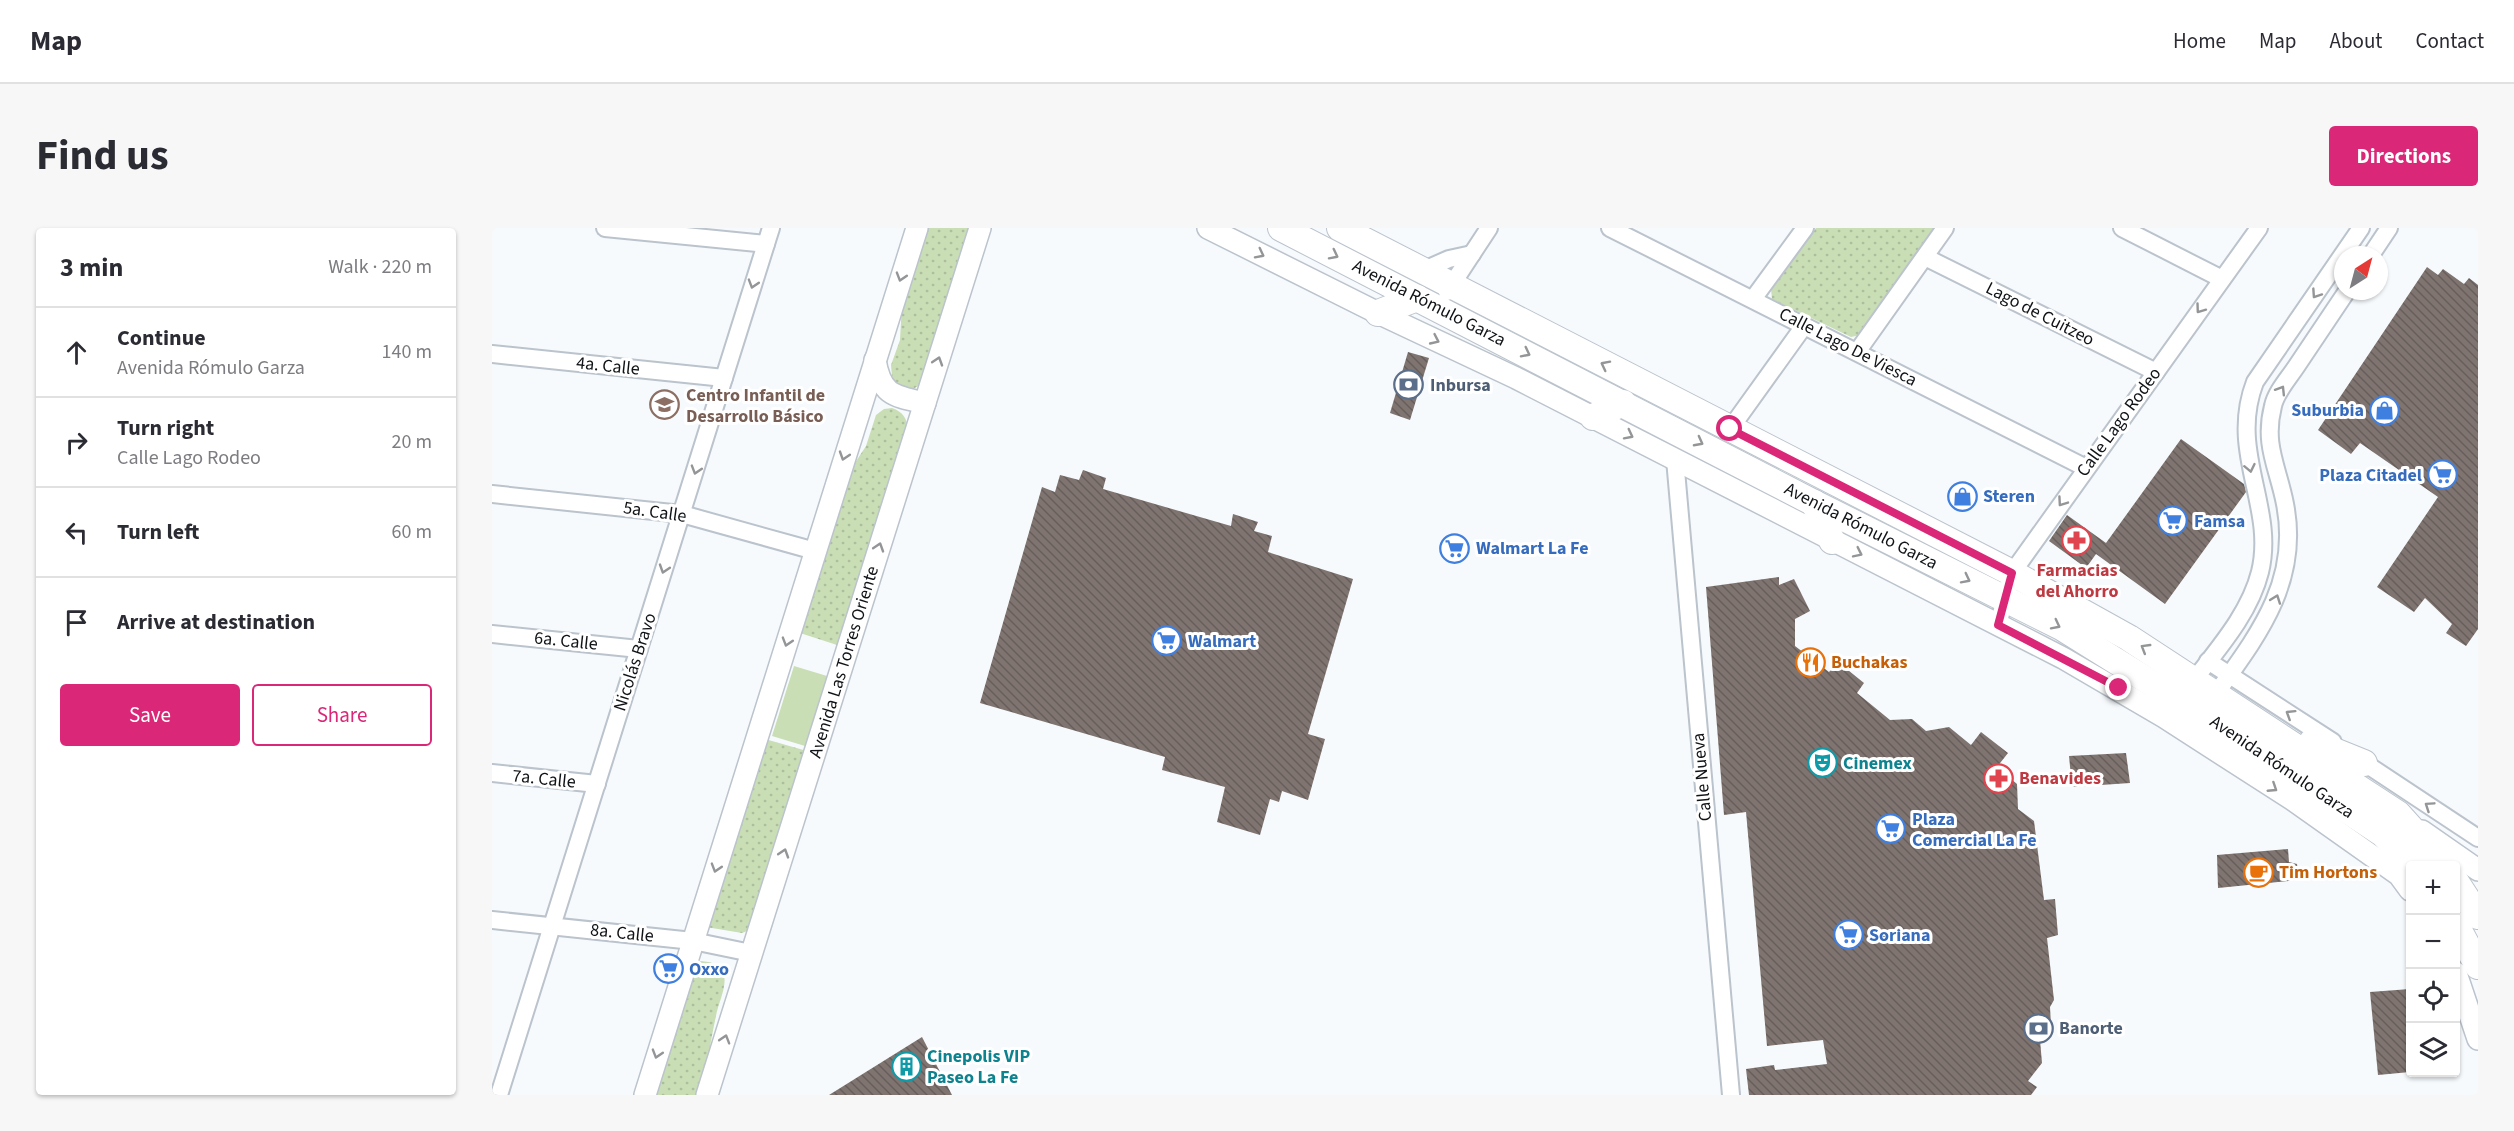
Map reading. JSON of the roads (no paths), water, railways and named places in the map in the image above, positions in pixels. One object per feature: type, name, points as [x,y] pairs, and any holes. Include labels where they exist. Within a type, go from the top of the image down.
[{"type":"main road","name":"Avenida Rómulo Garza","points":[[1281,228],[1814,503],[2063,628],[2172,708],[2260,709],[2398,814],[2440,861]]},
{"type":"main road","name":"Avenida Rómulo Garza","points":[[1340,228],[2012,573],[2129,638],[2201,670],[2217,709],[2383,834],[2406,874]]},
{"type":"main road","points":[[1378,314],[1426,302]]},
{"type":"main road","points":[[1593,417],[1623,403]]},
{"type":"main road","points":[[1814,503],[1832,541]]},
{"type":"main road","points":[[2260,709],[2369,766],[2398,814]]},
{"type":"main road","points":[[2460,888],[2478,916]]},
{"type":"main road","points":[[2460,932],[2478,966]]},
{"type":"street","points":[[605,228],[766,244]]},
{"type":"street","name":"Nicolás Bravo","points":[[499,1095],[499,1071],[552,926],[771,228]]},
{"type":"street","points":[[645,1095],[917,228]]},
{"type":"street","name":"Avenida Las Torres Oriente","points":[[707,1095],[980,228]]},
{"type":"street","points":[[1208,228],[1378,314],[1593,417],[1832,541],[1943,594],[2091,673],[2172,708],[2244,610],[2260,572],[2262,520],[2246,450],[2246,416],[2255,382],[2361,228]]},
{"type":"street","points":[[1426,302],[1453,286],[1490,228]]},
{"type":"street","name":"Calle Lago De Viesca","points":[[1610,228],[2086,468]]},
{"type":"street","points":[[1754,299],[1805,228]]},
{"type":"street","points":[[1857,352],[1945,228]]},
{"type":"street","points":[[2122,228],[2222,279]]},
{"type":"street","name":"Calle Lago Rodeo","points":[[1998,625],[2003,598],[2012,573],[2259,228]]},
{"type":"street","points":[[2377,246],[2389,228]]},
{"type":"street","points":[[1424,270],[1449,259],[1473,254]]},
{"type":"street","name":"Lago de Cuitzeo","points":[[1925,256],[2156,372]]},
{"type":"street","points":[[2217,709],[2273,608],[2283,578],[2288,547],[2287,514],[2269,449],[2268,435],[2273,405],[2341,300]]},
{"type":"street","points":[[1730,429],[1804,326]]},
{"type":"street","name":"4a. Calle","points":[[492,354],[724,378]]},
{"type":"street","points":[[875,360],[877,373],[887,391],[923,408]]},
{"type":"street","points":[[857,417],[868,405],[881,402],[923,408]]},
{"type":"street","name":"Calle Nueva","points":[[1674,459],[1731,1095]]},
{"type":"street","name":"5a. Calle","points":[[492,494],[682,514],[815,551]]},
{"type":"street","name":"6a. Calle","points":[[492,634],[639,649]]},
{"type":"street","points":[[2369,766],[2478,838]]},
{"type":"street","name":"7a. Calle","points":[[492,773],[597,784]]},
{"type":"street","points":[[2398,814],[2478,870]]},
{"type":"street","name":"8a. Calle","points":[[492,920],[693,941],[751,953]]},
{"type":"street","points":[[2460,985],[2478,1039]]},
{"type":"place","name":"Inbursa","points":[[1409,385]]},
{"type":"place","name":"Centro Infantil de Desarrollo Básico","points":[[665,405]]},
{"type":"place","name":"Suburbia","points":[[2385,410]]},
{"type":"place","name":"Plaza Citadel","points":[[2443,475]]},
{"type":"place","name":"Steren","points":[[1962,496]]},
{"type":"place","name":"Famsa","points":[[2173,521]]},
{"type":"place","name":"Farmacias del Ahorro","points":[[2077,541]]},
{"type":"place","name":"Walmart La Fe","points":[[1455,548]]},
{"type":"place","name":"Walmart","points":[[1167,641]]},
{"type":"place","name":"Buchakas","points":[[1810,662]]},
{"type":"place","name":"Cinemex","points":[[1822,763]]},
{"type":"place","name":"Benavides","points":[[1998,778]]},
{"type":"place","name":"Plaza Comercial La Fe","points":[[1891,829]]},
{"type":"place","name":"Tim Hortons","points":[[2258,872]]},
{"type":"place","name":"Soriana","points":[[1848,935]]},
{"type":"place","name":"Oxxo","points":[[668,969]]},
{"type":"place","name":"Banorte","points":[[2038,1028]]},
{"type":"place","name":"Cinepolis VIP Paseo La Fe","points":[[906,1066]]}]
